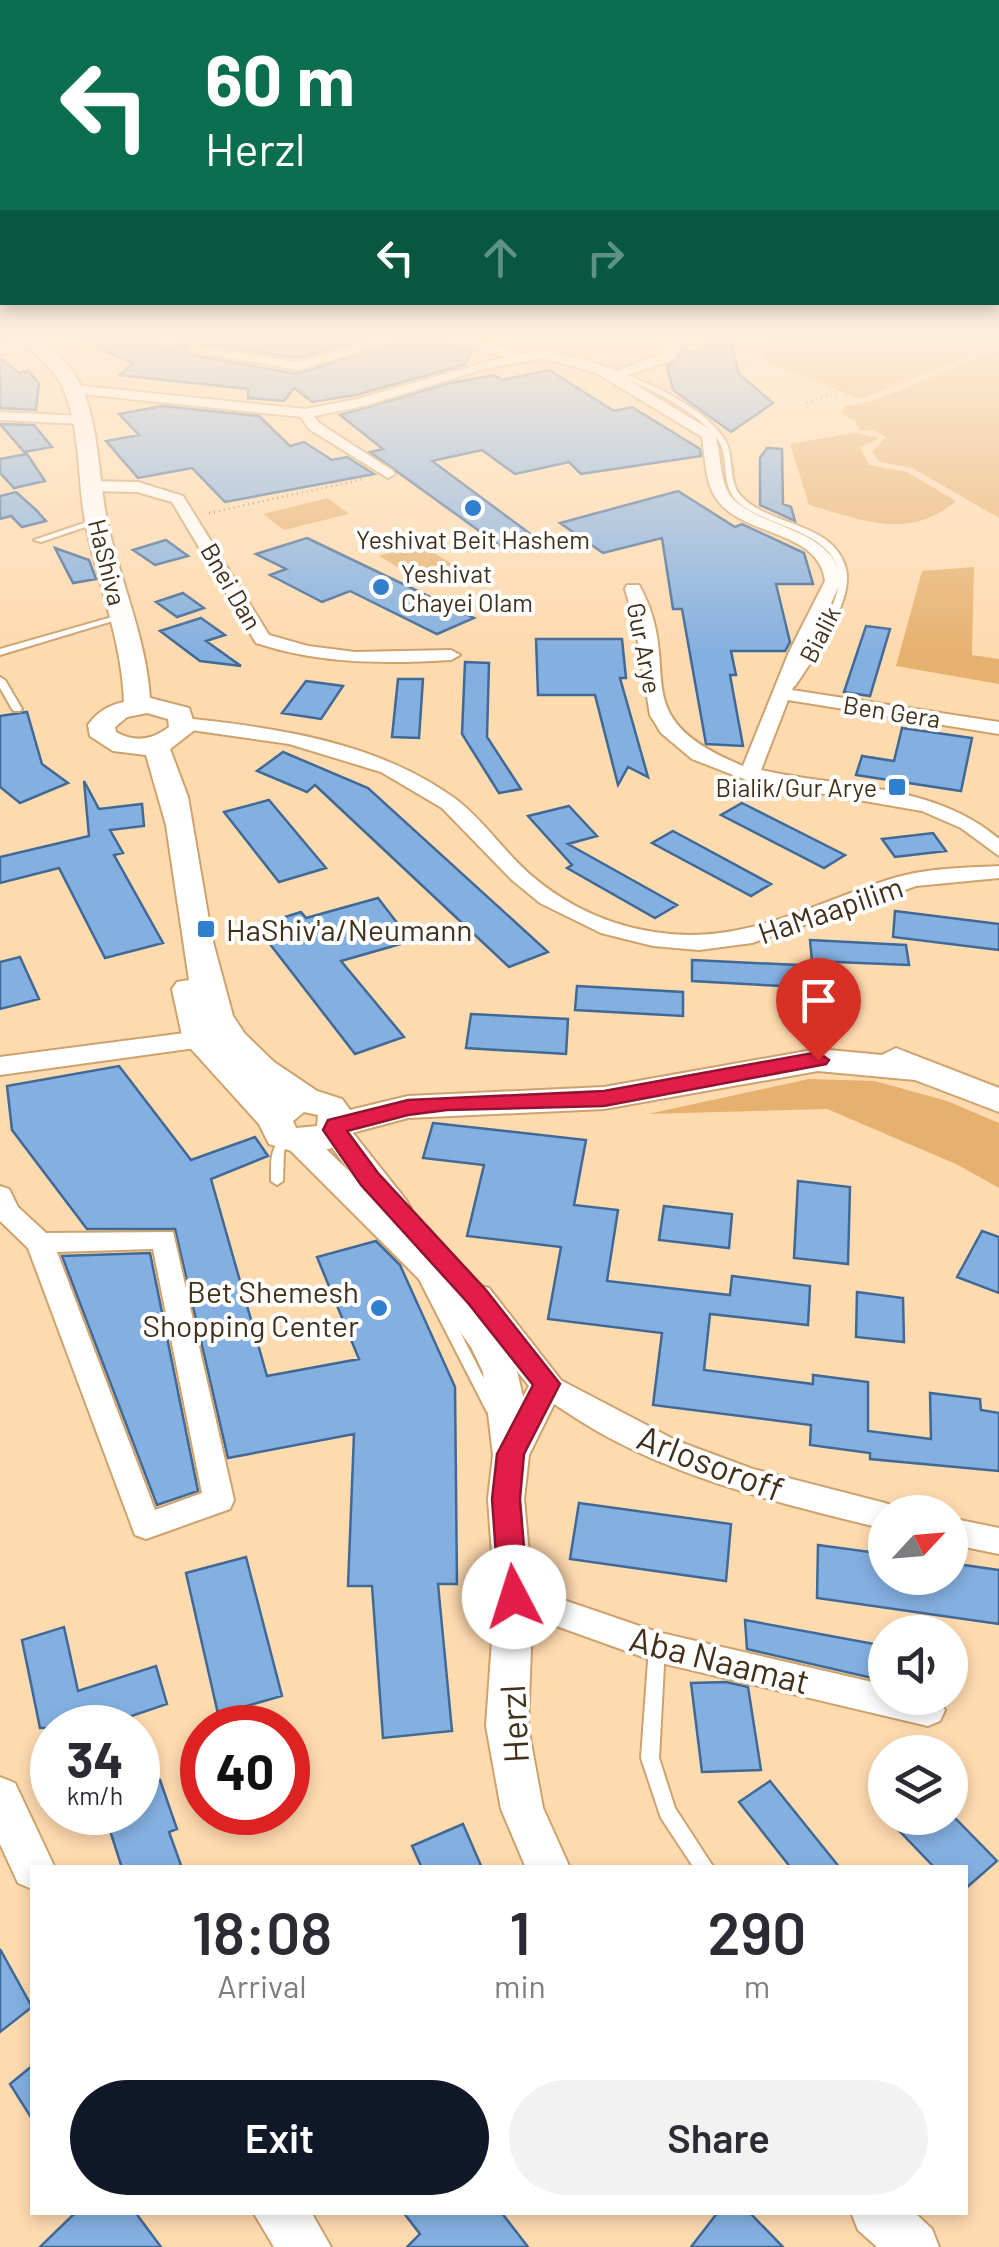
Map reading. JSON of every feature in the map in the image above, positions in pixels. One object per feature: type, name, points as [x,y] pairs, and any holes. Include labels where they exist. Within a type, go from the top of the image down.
[{"type":"main road","name":"HaShiva","points":[[85,442],[96,522],[136,665],[137,706]]},
{"type":"main road","points":[[137,706],[174,710],[184,724],[173,738],[155,745],[115,744],[100,731],[110,715],[137,706]]},
{"type":"main road","points":[[155,745],[173,795],[190,916],[210,999],[222,1028],[246,1058],[325,1115],[447,1103],[604,1098],[818,1060],[914,1068],[999,1101]]},
{"type":"main road","points":[[190,916],[186,948],[189,1000],[200,1040],[286,1134],[318,1140],[325,1115]]},
{"type":"street","points":[[338,442],[388,474]]},
{"type":"street","name":"Bialik","points":[[712,442],[720,492],[732,506],[804,541],[829,563],[832,581],[798,652],[749,774]]},
{"type":"street","name":"Bnei Dan","points":[[90,486],[158,490],[178,500],[262,639],[280,646],[343,656],[451,655]]},
{"type":"street","name":"Gur Arye","points":[[633,589],[648,635],[658,712],[668,729],[687,748],[749,774]]},
{"type":"street","name":"Ben Gera","points":[[784,694],[999,728]]},
{"type":"street","name":"HaMaapilim","points":[[184,724],[323,743],[382,765],[450,805],[529,885],[544,895],[590,924],[642,935],[697,943],[754,938],[905,882],[999,872]]},
{"type":"street","points":[[749,774],[917,805],[961,820],[989,837],[999,850]]},
{"type":"street","points":[[0,1066],[200,1040]]},
{"type":"street","points":[[325,1115],[369,1179],[477,1296],[547,1384],[520,1390],[507,1429]]},
{"type":"street","name":"Herzl","points":[[286,1134],[419,1258],[488,1344],[502,1379],[514,1597],[507,1726],[522,1810],[547,1865]]},
{"type":"street","points":[[0,1195],[7,1212],[40,1243],[146,1526],[220,1500],[164,1239],[40,1243]]},
{"type":"street","name":"Herzl","points":[[507,1429],[547,1384]]},
{"type":"street","name":"Arlosoroff","points":[[547,1384],[598,1416],[668,1449],[793,1494],[868,1512]]},
{"type":"street","points":[[968,1535],[999,1540]]},
{"type":"street","name":"Aba Naamat","points":[[514,1597],[657,1647],[868,1696]]},
{"type":"street","points":[[0,1796],[32,1865]]},
{"type":"street","points":[[280,2215],[306,2247]]},
{"type":"street","points":[[879,2215],[914,2247]]},
{"type":"lane","points":[[38,540],[96,522]]},
{"type":"lane","points":[[0,652],[122,617]]},
{"type":"lane","points":[[0,680],[16,709]]},
{"type":"lane","points":[[277,1181],[278,1150],[286,1134]]},
{"type":"lane","points":[[657,1647],[650,1758],[667,1812],[703,1865]]},
{"type":"path","points":[[191,516],[388,474]]},
{"type":"shaded area","points":[[871,442],[860,447],[869,465],[907,472],[956,501],[921,521],[903,524],[866,521],[809,505],[790,444]]},
{"type":"shaded area","points":[[881,442],[999,442],[999,518],[912,468],[880,462],[872,452]]},
{"type":"shaded area","points":[[328,498],[349,514],[284,530],[263,514]]},
{"type":"shaded area","points":[[417,543],[456,566],[417,579],[379,556]]},
{"type":"shaded area","points":[[974,567],[972,655],[999,659],[999,684],[896,666],[922,571]]},
{"type":"shaded area","points":[[809,1079],[875,1081],[947,1101],[999,1123],[999,1188],[958,1165],[827,1109],[648,1114]]},
{"type":"building","points":[[15,442],[48,442],[52,447],[24,452]]},
{"type":"building","points":[[107,442],[286,442],[290,446],[304,442],[332,460],[347,457],[374,474],[225,502],[192,468],[138,478]]},
{"type":"building","points":[[374,442],[688,442],[700,449],[701,456],[581,474],[569,462],[515,474],[482,450],[432,461],[536,538],[500,546],[370,452],[383,449]]},
{"type":"building","points":[[767,448],[782,449],[783,504],[791,507],[795,521],[760,505],[760,458]]},
{"type":"building","points":[[27,454],[45,481],[14,488],[0,473],[0,459]]},
{"type":"building","points":[[678,491],[735,527],[742,524],[804,553],[813,584],[776,584],[790,642],[785,651],[731,651],[736,675],[730,675],[743,746],[706,744],[682,609],[673,609],[662,538],[603,553],[560,523]]},
{"type":"building","points":[[16,492],[46,521],[22,527],[11,516],[0,519],[0,496]]},
{"type":"building","name":"Yeshivat Chayei Olam","points":[[307,538],[474,618],[437,634],[350,591],[322,602],[270,575],[286,569],[256,554]]},
{"type":"building","points":[[166,540],[188,556],[155,565],[133,550]]},
{"type":"building","points":[[55,548],[89,560],[96,579],[73,583]]},
{"type":"building","points":[[183,593],[204,608],[177,617],[156,602]]},
{"type":"building","points":[[201,618],[225,635],[206,641],[241,666],[200,661],[160,631]]},
{"type":"building","points":[[866,626],[890,629],[870,696],[844,692]]},
{"type":"building","points":[[536,639],[622,639],[626,678],[620,678],[648,777],[628,767],[618,785],[595,695],[538,695]]},
{"type":"building","points":[[465,662],[489,663],[487,737],[521,789],[499,793],[462,734]]},
{"type":"building","points":[[398,679],[423,679],[419,738],[392,737]]},
{"type":"building","points":[[306,681],[343,686],[321,719],[282,713]]},
{"type":"building","points":[[27,712],[42,764],[68,783],[20,803],[0,787],[0,716]]},
{"type":"building","points":[[902,728],[972,738],[961,791],[856,775],[862,756],[894,761]]},
{"type":"building","points":[[283,752],[368,788],[548,952],[509,967],[315,785],[307,792],[257,771]]},
{"type":"building","points":[[84,781],[99,809],[142,804],[144,826],[110,830],[123,853],[114,855],[163,943],[105,958],[59,868],[0,883],[0,857],[89,836]]},
{"type":"building","points":[[269,800],[326,868],[279,882],[224,812]]},
{"type":"building","points":[[742,803],[845,855],[824,868],[721,815]]},
{"type":"building","points":[[569,806],[597,836],[568,844],[677,905],[655,918],[567,868],[572,865],[528,816]]},
{"type":"building","points":[[673,831],[771,884],[751,896],[652,843]]},
{"type":"building","points":[[933,833],[946,851],[895,857],[882,839]]},
{"type":"building","points":[[378,898],[411,941],[341,961],[404,1037],[355,1054],[256,926],[301,912],[306,918]]},
{"type":"building","points":[[895,911],[999,924],[999,950],[893,937]]},
{"type":"building","points":[[810,940],[906,945],[909,965],[812,961]]},
{"type":"building","points":[[20,957],[39,999],[0,1009],[0,962]]},
{"type":"building","points":[[692,960],[798,965],[800,987],[692,981]]},
{"type":"building","points":[[577,986],[683,992],[683,1016],[575,1010]]},
{"type":"building","points":[[471,1014],[568,1019],[566,1054],[466,1048]]},
{"type":"building","name":"Bet Shemesh Shopping Center","points":[[119,1066],[191,1160],[255,1137],[268,1156],[211,1179],[267,1376],[359,1359],[317,1257],[376,1241],[400,1265],[455,1387],[457,1584],[438,1584],[452,1731],[383,1738],[372,1586],[348,1586],[354,1434],[228,1458],[175,1229],[87,1229],[12,1130],[7,1086]]},
{"type":"building","points":[[433,1123],[586,1140],[574,1205],[618,1210],[607,1281],[730,1295],[732,1276],[810,1286],[808,1325],[710,1314],[704,1370],[813,1384],[813,1375],[868,1382],[868,1431],[931,1439],[930,1393],[980,1399],[981,1410],[999,1413],[999,1471],[870,1459],[870,1453],[810,1445],[811,1425],[653,1405],[662,1333],[548,1319],[561,1247],[467,1236],[484,1165],[423,1158]]},
{"type":"building","points":[[798,1181],[850,1187],[848,1264],[794,1258]]},
{"type":"building","points":[[664,1206],[732,1214],[729,1248],[659,1240]]},
{"type":"building","points":[[982,1231],[999,1237],[999,1293],[957,1277]]},
{"type":"building","name":"Bet Shemesh Shopping Center","points":[[150,1253],[198,1491],[157,1505],[62,1256]]},
{"type":"building","points":[[857,1292],[903,1298],[904,1342],[856,1337]]},
{"type":"building","points":[[579,1503],[731,1524],[726,1581],[570,1559]]},
{"type":"building","points":[[818,1545],[868,1552],[868,1595],[968,1595],[968,1566],[999,1570],[999,1624],[968,1620],[968,1615],[936,1615],[817,1598]]},
{"type":"building","points":[[246,1557],[282,1696],[250,1705],[216,1705],[186,1573]]},
{"type":"building","points":[[745,1620],[868,1643],[868,1677],[747,1649]]},
{"type":"building","points":[[64,1627],[78,1691],[156,1666],[167,1704],[35,1705],[22,1640]]},
{"type":"building","points":[[726,1682],[748,1687],[761,1770],[702,1772],[691,1683]]},
{"type":"building","points":[[160,1780],[177,1829],[169,1832],[181,1865],[121,1865],[111,1835],[160,1835]]},
{"type":"building","points":[[770,1781],[838,1865],[789,1865],[739,1802]]},
{"type":"building","points":[[463,1824],[481,1865],[421,1865],[412,1846]]},
{"type":"building","points":[[968,1831],[997,1861],[968,1886],[968,1865],[932,1865],[903,1835],[968,1835]]},
{"type":"building","points":[[0,1949],[30,2009],[0,2032]]},
{"type":"building","points":[[30,2068],[30,2116],[10,2084]]},
{"type":"building","points":[[73,2215],[137,2215],[161,2247],[40,2247]]},
{"type":"building","points":[[405,2215],[503,2215],[528,2247],[407,2247],[420,2234]]},
{"type":"building","points":[[716,2215],[752,2215],[783,2247],[691,2247]]},
{"type":"place","name":"Yeshivat Beit Hashem","points":[[473,508]]},
{"type":"place","name":"Yeshivat Chayei Olam","points":[[381,587]]},
{"type":"place","name":"Bialik/Gur Arye","points":[[897,787]]},
{"type":"place","name":"HaShiv'a/Neumann","points":[[206,929]]},
{"type":"place","name":"Bet Shemesh Shopping Center","points":[[379,1308]]},
{"type":"route","points":[[514,1597],[506,1499],[510,1454],[547,1384],[477,1296],[369,1179],[334,1130],[336,1126],[408,1107],[604,1098],[818,1060]]}]
